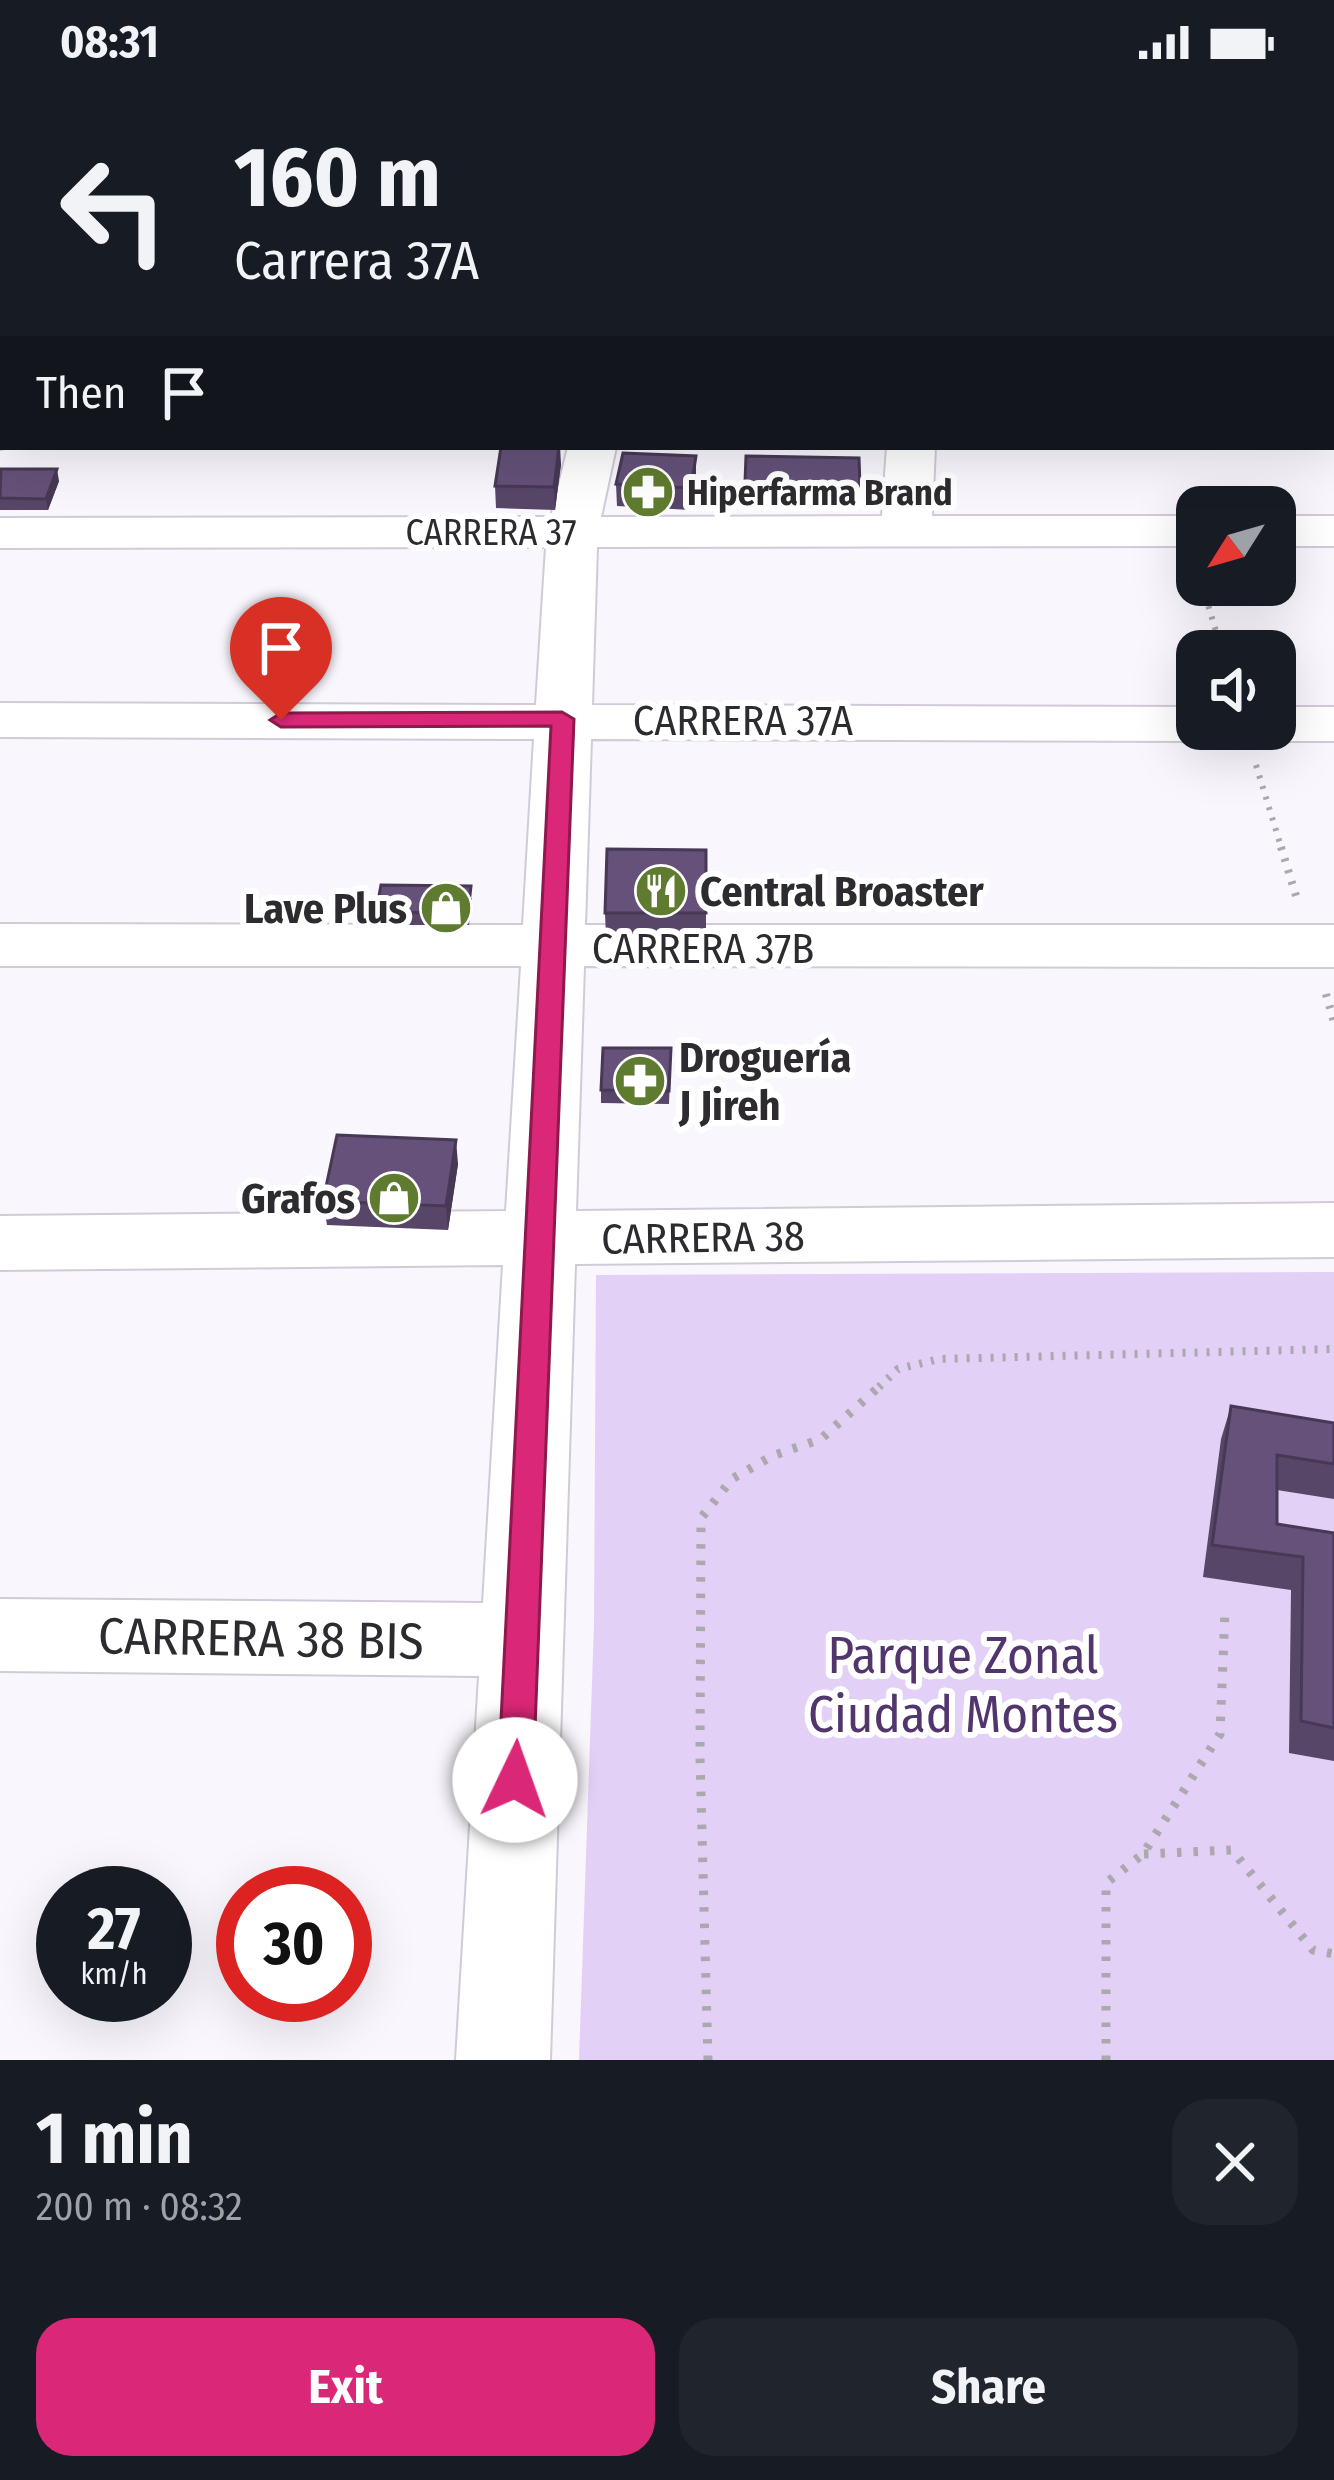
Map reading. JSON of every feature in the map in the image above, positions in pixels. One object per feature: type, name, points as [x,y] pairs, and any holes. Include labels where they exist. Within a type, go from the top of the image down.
[{"type":"street","points":[[502,2060],[572,532],[591,450]]},
{"type":"street","points":[[906,532],[911,450]]},
{"type":"street","name":"CARRERA 37","points":[[0,533],[1176,531]]},
{"type":"street","points":[[1296,531],[1334,531]]},
{"type":"street","name":"CARRERA 37A","points":[[0,720],[1176,724]]},
{"type":"street","points":[[1296,731],[1334,724]]},
{"type":"street","name":"CARRERA 37B","points":[[0,945],[1323,946]]},
{"type":"street","name":"CARRERA 38","points":[[0,1243],[1334,1230]]},
{"type":"street","name":"CARRERA 38 BIS","points":[[0,1636],[522,1640]]},
{"type":"path","points":[[1268,750],[1323,946],[1334,1022]]},
{"type":"path","points":[[708,2060],[700,1518],[732,1479],[772,1456],[821,1439],[898,1369],[939,1359],[1334,1349]]},
{"type":"path","points":[[1106,2060],[1106,1883],[1143,1854],[1220,1734],[1225,1611]]},
{"type":"path","points":[[1143,1854],[1232,1850],[1313,1950],[1334,1954]]},
{"type":"green space","name":"Parque Zonal Ciudad Montes","points":[[1334,1272],[1334,2060],[579,2060],[594,1624],[596,1275]]},
{"type":"building","points":[[501,450],[559,450],[554,487],[495,486]]},
{"type":"building","points":[[623,453],[696,456],[691,488],[616,484]]},
{"type":"building","points":[[746,456],[859,458],[860,485],[745,482]]},
{"type":"building","points":[[1,469],[57,469],[46,499],[0,498]]},
{"type":"building","points":[[607,849],[706,850],[706,913],[605,913]]},
{"type":"building","points":[[381,885],[471,886],[468,913],[376,912]]},
{"type":"building","points":[[603,1048],[671,1048],[669,1091],[601,1090]]},
{"type":"building","points":[[337,1135],[456,1140],[446,1206],[323,1201]]},
{"type":"building","points":[[1231,1406],[1334,1423],[1334,1464],[1277,1455],[1277,1524],[1334,1533],[1334,1728],[1301,1721],[1303,1557],[1212,1545]]},
{"type":"place","name":"Hiperfarma Brand","points":[[648,492]]},
{"type":"place","name":"Central Broaster","points":[[661,891]]},
{"type":"place","name":"Lave Plus","points":[[446,908]]},
{"type":"place","name":"Droguería J Jireh","points":[[640,1081]]},
{"type":"place","name":"Grafos","points":[[394,1198]]},
{"type":"route","points":[[281,720],[562,719],[515,1780]]}]
